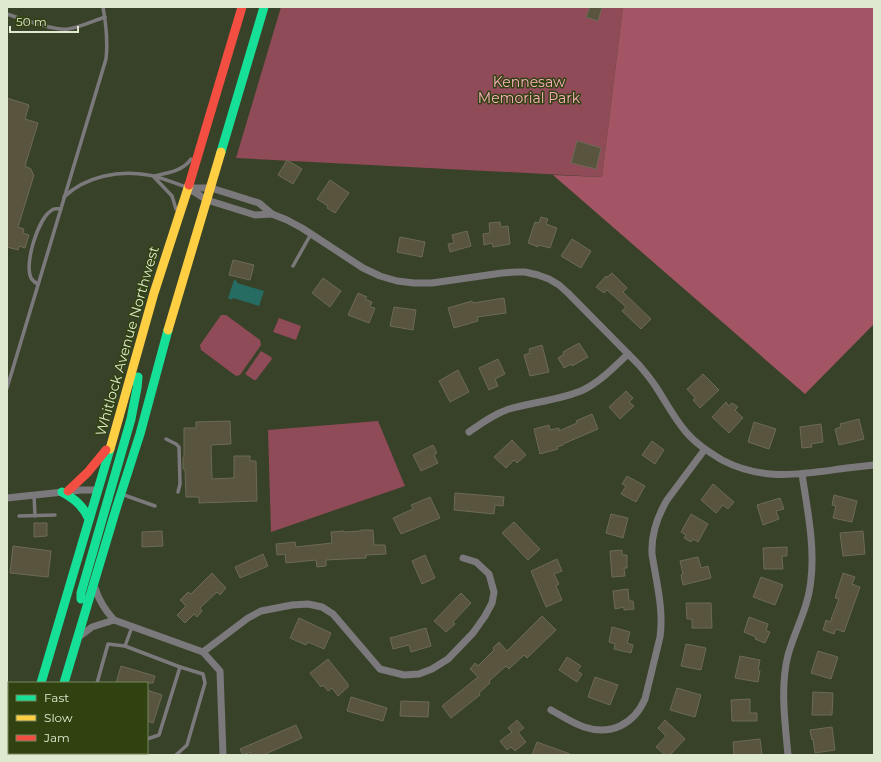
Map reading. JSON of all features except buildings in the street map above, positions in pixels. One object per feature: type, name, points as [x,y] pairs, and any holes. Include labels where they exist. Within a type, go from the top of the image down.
[{"type":"highway","name":"Whitlock Avenue Northwest","points":[[41,682],[154,293],[178,221],[242,7]]},
{"type":"highway","points":[[64,682],[76,639],[140,434],[169,327],[264,7]]},
{"type":"highway","points":[[81,623],[81,593],[131,419],[138,381],[138,349]]},
{"type":"highway","points":[[89,519],[84,508],[65,492],[96,464],[112,441]]},
{"type":"street","points":[[188,188],[210,188],[259,203],[272,214],[287,220],[311,234],[363,268],[380,276],[397,281],[432,283],[517,272],[538,275],[554,282],[568,293],[649,376],[681,426],[694,440],[705,449],[730,464],[753,472],[778,475],[802,474],[874,466]]},
{"type":"street","points":[[188,188],[207,200],[255,215],[272,214]]},
{"type":"street","points":[[469,432],[499,412],[583,390],[602,378],[628,354]]},
{"type":"street","points":[[551,710],[584,727],[599,730],[620,727],[633,718],[642,708],[646,699],[662,628],[661,609],[651,545],[654,530],[658,517],[667,500],[705,449]]},
{"type":"street","points":[[788,755],[784,716],[784,676],[788,654],[809,594],[812,572],[812,546],[802,474]]},
{"type":"street","points":[[7,498],[82,490],[98,490],[121,494]]},
{"type":"street","points":[[203,652],[248,618],[261,611],[292,605],[308,604],[322,607],[333,614],[380,669],[404,675],[419,674],[432,669],[448,659],[473,633],[492,603],[494,592],[489,574],[476,562],[463,558]]},
{"type":"street","points":[[93,584],[98,600],[114,620],[203,652],[220,671],[223,755]]},
{"type":"street","points":[[76,639],[92,628],[114,620]]},
{"type":"lane","points":[[7,388],[106,59],[107,44],[103,7]]},
{"type":"lane","points":[[7,14],[30,22],[61,29],[70,29],[105,17]]},
{"type":"lane","points":[[153,176],[177,170],[185,166],[203,136]]},
{"type":"lane","points":[[64,198],[80,186],[112,174],[148,174],[188,188]]},
{"type":"lane","points":[[153,176],[172,196],[176,206],[178,221]]},
{"type":"lane","points":[[38,284],[32,280],[30,274],[30,255],[33,243],[47,214],[52,209],[60,209]]},
{"type":"lane","points":[[293,266],[311,234]]},
{"type":"lane","points":[[166,439],[179,447],[180,484],[178,492]]},
{"type":"lane","points":[[121,494],[155,506]]},
{"type":"lane","points":[[34,495],[35,516]]},
{"type":"lane","points":[[19,516],[55,515]]},
{"type":"lane","points":[[125,646],[132,627]]},
{"type":"lane","points":[[96,682],[108,644],[125,646],[180,667],[204,674],[205,683],[187,745],[176,755]]},
{"type":"lane","points":[[148,739],[159,736],[180,667]]},
{"type":"green space","name":"Kennesaw Memorial Park","points":[[281,7],[623,7],[602,177],[236,158]]},
{"type":"green space","points":[[221,315],[226,315],[260,340],[261,345],[240,375],[236,376],[201,350],[200,345]]},
{"type":"green space","points":[[279,318],[301,326],[296,340],[273,332]]},
{"type":"green space","points":[[261,351],[272,359],[256,380],[254,380],[245,374]]},
{"type":"green space","points":[[378,421],[405,486],[271,532],[268,430]]},
{"type":"shaded area","points":[[623,7],[874,7],[874,324],[805,394],[553,175],[602,177]]},
{"type":"water","points":[[234,280],[237,281],[237,283],[264,291],[259,306],[233,298],[232,300],[228,298]]},
{"type":"traffic: fast","points":[[221,152],[264,7]]},
{"type":"traffic: fast","points":[[64,682],[140,434],[168,330]]},
{"type":"traffic: fast","points":[[81,599],[81,593],[131,419],[138,377]]},
{"type":"traffic: fast","points":[[41,682],[110,449]]},
{"type":"traffic: fast","points":[[62,492],[78,503],[89,519]]},
{"type":"traffic: slow","points":[[168,330],[221,152]]},
{"type":"traffic: slow","points":[[110,449],[154,293],[189,185]]},
{"type":"traffic: jam","points":[[189,185],[242,7]]},
{"type":"traffic: jam","points":[[68,491],[88,472],[106,450]]}]
